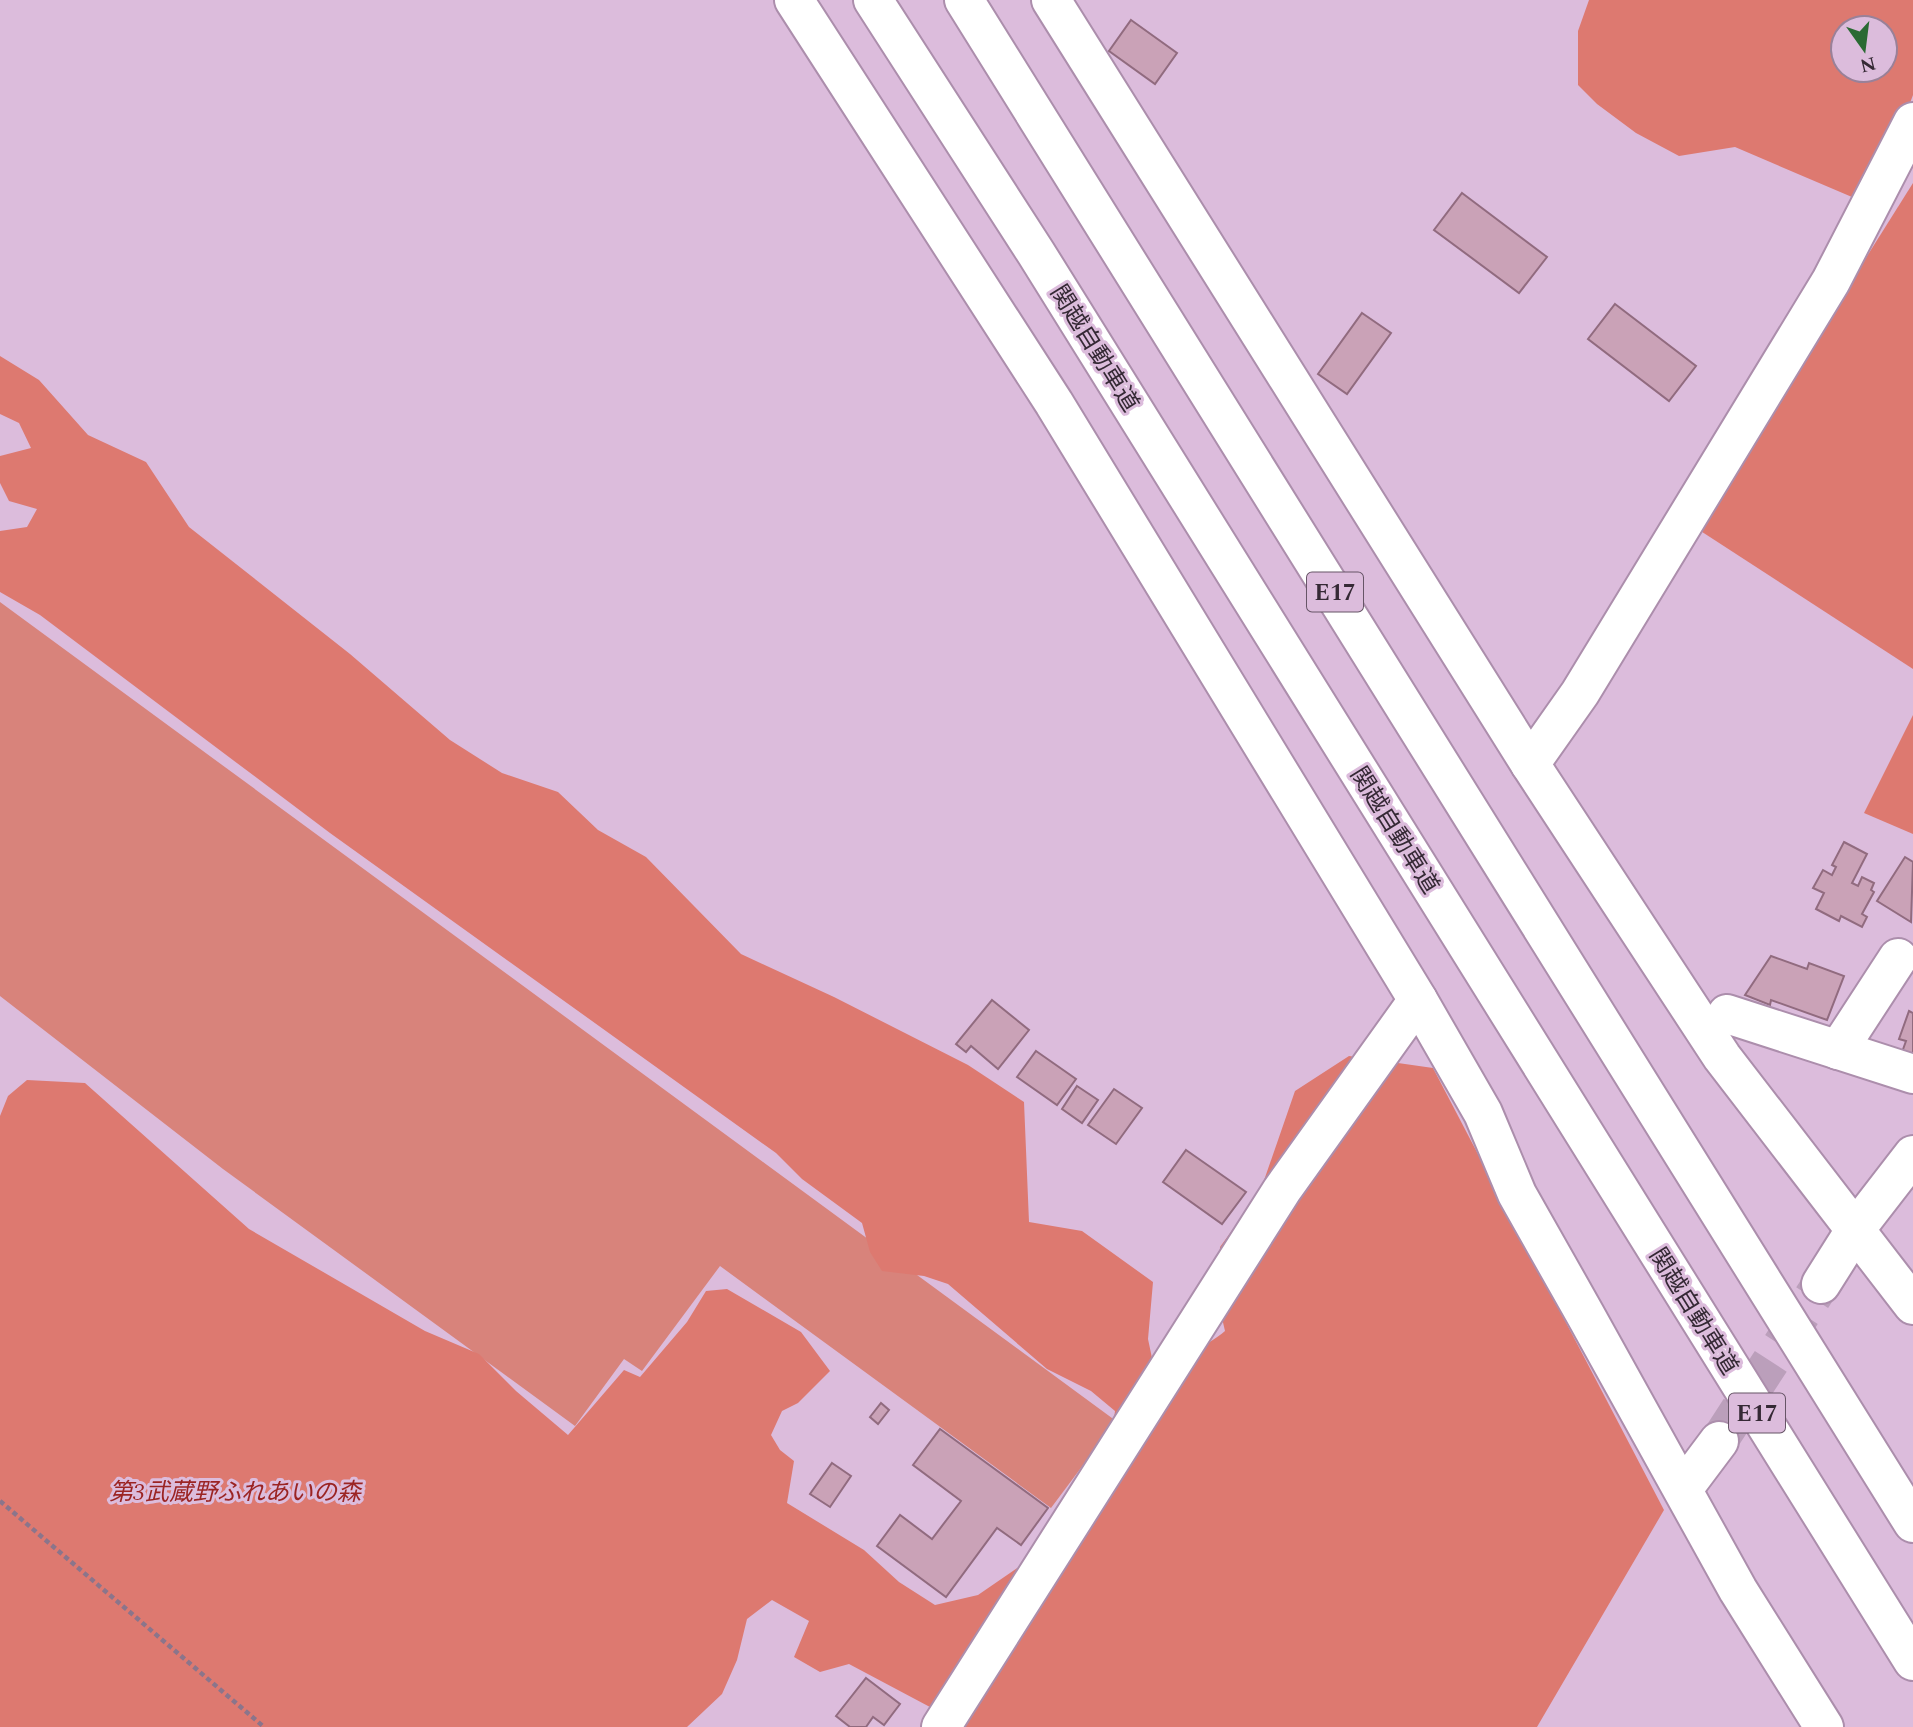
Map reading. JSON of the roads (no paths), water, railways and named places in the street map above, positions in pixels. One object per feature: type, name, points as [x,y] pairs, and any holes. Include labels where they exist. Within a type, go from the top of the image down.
[{"type":"main road","points":[[794,0],[1054,402],[1418,1000],[1483,1113],[1517,1194],[1738,1590],[1824,1727]]},
{"type":"main road","name":"関越自動車道","points":[[873,0],[1044,265],[1913,1661]]},
{"type":"main road","name":"E17","points":[[964,0],[1913,1522]]},
{"type":"main road","points":[[1051,0],[1530,764],[1722,1057],[1913,1305]]},
{"type":"main road","points":[[1530,764],[1580,692],[1831,281],[1913,121]]},
{"type":"main road","points":[[1838,1050],[1898,958]]},
{"type":"main road","points":[[941,1727],[1282,1190],[1418,1000]]},
{"type":"main road","points":[[1727,1014],[1913,1074]]},
{"type":"main road","points":[[1821,1284],[1855,1230],[1913,1155]]},
{"type":"main road","points":[[1683,1489],[1719,1441]]},
{"type":"tunnel","points":[[1719,1441],[1821,1284]]},
{"type":"park label","name":"第3武蔵野ふれあいの森","points":[[235,1492]]}]
